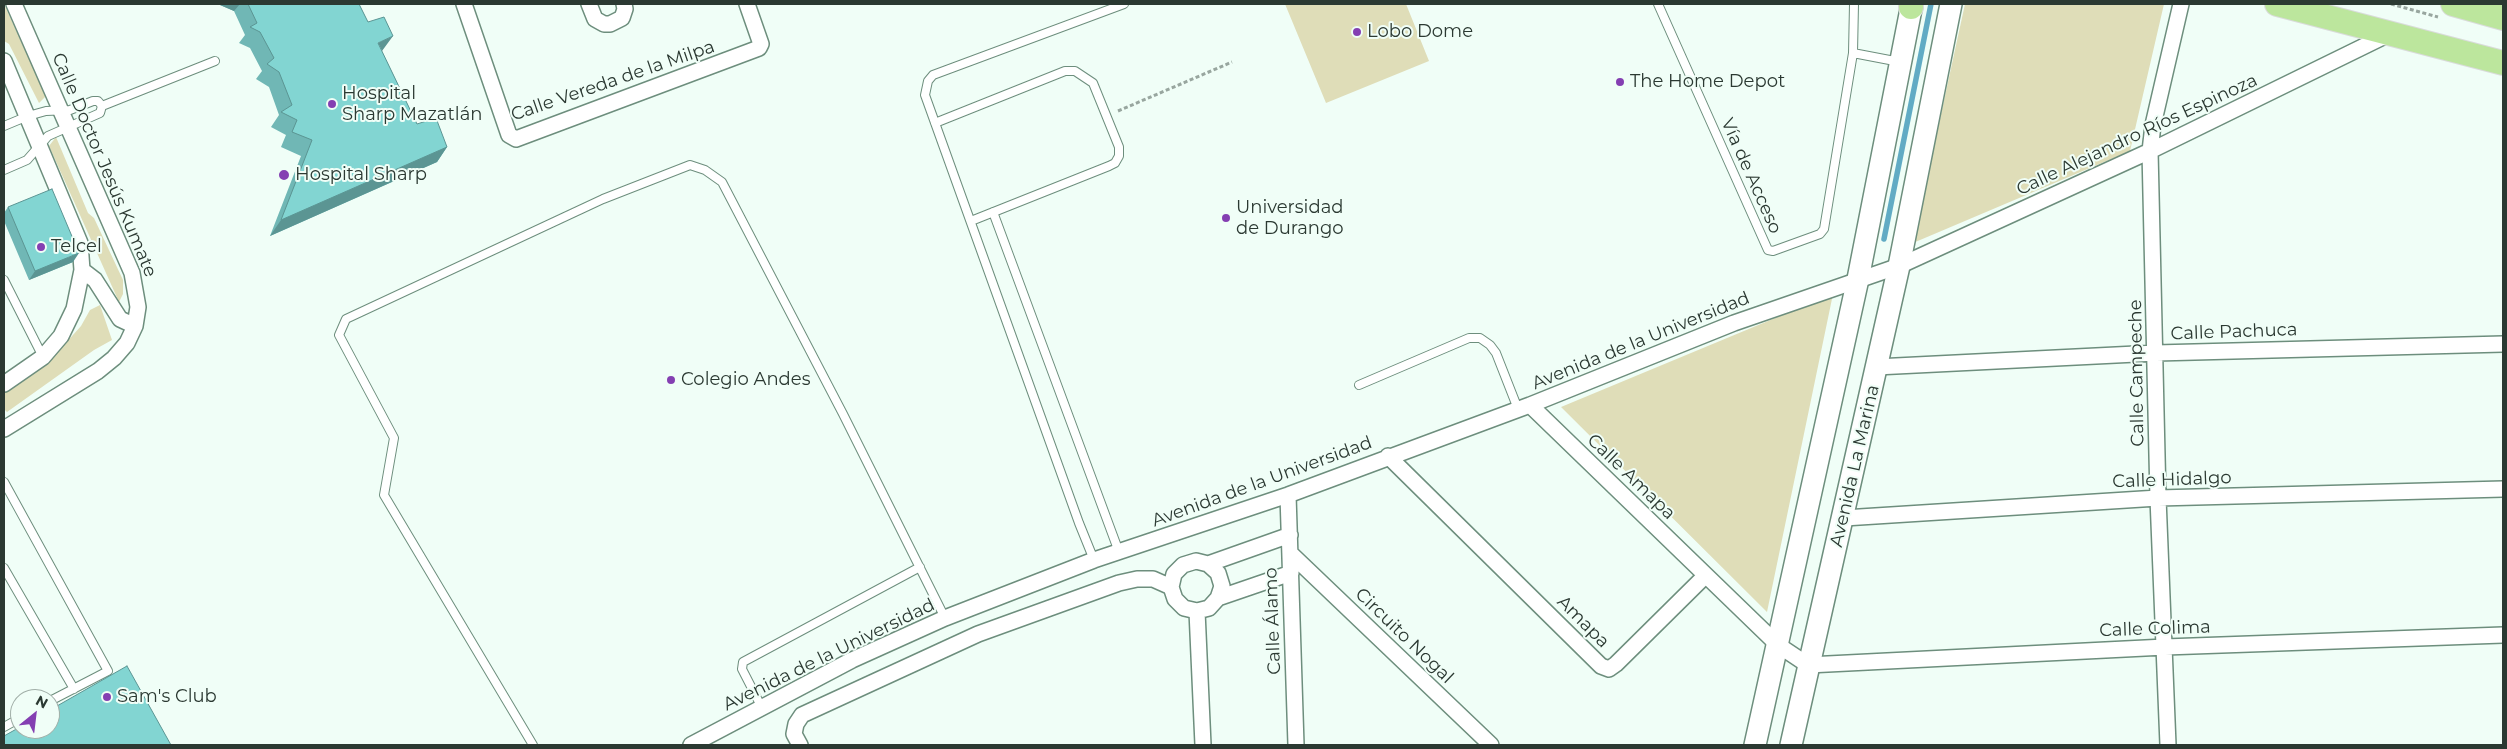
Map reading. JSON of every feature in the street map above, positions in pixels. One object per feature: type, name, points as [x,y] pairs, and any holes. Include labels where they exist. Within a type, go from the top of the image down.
[{"type":"main road","name":"Avenida La Marina","points":[[1791,745],[1808,665],[1844,518],[1952,4]]},
{"type":"main road","points":[[2277,4],[2503,63]]},
{"type":"main road","points":[[2453,4],[2503,18]]},
{"type":"main road","name":"Avenida La Marina","points":[[1755,745],[1858,279],[1911,5]]},
{"type":"street","name":"Calle Doctor Jesús Kumate","points":[[4,430],[98,371],[114,358],[128,342],[135,326],[138,307],[132,273],[14,4]]},
{"type":"street","name":"Calle Vereda de la Milpa","points":[[464,4],[509,135],[516,139],[759,48],[761,44],[747,4]]},
{"type":"street","points":[[589,4],[595,19],[604,24],[616,22],[622,18],[625,9],[624,4]]},
{"type":"street","name":"Calle Campeche","points":[[2168,745],[2166,647],[2158,498],[2150,151],[2153,125],[2181,4]]},
{"type":"street","name":"Calle Alejandro Ríos Espinoza","points":[[1898,266],[2150,151],[2389,34]]},
{"type":"street","points":[[4,61],[80,243],[82,270],[74,310],[61,336],[43,357],[4,384]]},
{"type":"street","points":[[1858,279],[1898,266]]},
{"type":"street","points":[[82,270],[95,280],[120,319],[135,326]]},
{"type":"street","name":"Avenida de la Universidad","points":[[691,745],[852,660],[945,618],[1094,560],[1288,495],[1388,456],[1524,407],[1734,323],[1858,279]]},
{"type":"street","name":"Calle Pachuca","points":[[1876,367],[2156,353],[2503,344]]},
{"type":"street","name":"Calle Amapa","points":[[1524,407],[1705,576]]},
{"type":"street","name":"Amapa","points":[[1388,456],[1601,666],[1609,669],[1616,664],[1705,576]]},
{"type":"street","name":"Calle Hidalgo","points":[[1844,518],[2158,498],[2503,489]]},
{"type":"street","name":"Calle Álamo","points":[[1288,495],[1296,745]]},
{"type":"street","points":[[1208,564],[1290,535]]},
{"type":"street","name":"Circuito Nogal","points":[[1290,553],[1492,745]]},
{"type":"street","points":[[1196,561],[1208,564],[1218,573],[1222,586],[1218,598],[1209,608],[1197,611],[1184,608],[1174,599],[1171,587],[1174,574],[1183,565],[1196,561]]},
{"type":"street","points":[[1218,598],[1291,572]]},
{"type":"street","points":[[1705,576],[1778,645],[1808,665]]},
{"type":"street","points":[[800,745],[794,734],[796,724],[802,715],[961,642],[1018,618],[1119,583],[1137,579],[1153,579],[1171,587]]},
{"type":"street","points":[[1197,611],[1203,745]]},
{"type":"street","name":"Calle Colima","points":[[1808,665],[2166,647],[2503,635]]},
{"type":"lane","points":[[1094,560],[925,95],[928,81],[933,75],[1124,4]]},
{"type":"lane","name":"Vía de Acceso","points":[[1658,4],[1770,251],[1820,234],[1824,228],[1853,53],[1854,4]]},
{"type":"lane","points":[[1853,53],[1901,62]]},
{"type":"lane","points":[[102,106],[215,61]]},
{"type":"lane","points":[[935,123],[1065,71],[1075,71],[1094,83],[1119,147],[1119,156],[1115,163],[971,221]]},
{"type":"lane","points":[[4,126],[28,116],[70,110],[93,101],[98,101],[102,106]]},
{"type":"lane","points":[[4,170],[27,160],[48,136],[100,113],[102,106]]},
{"type":"lane","points":[[534,745],[384,495],[394,438],[339,335],[346,319],[603,199],[690,165],[705,170],[722,182],[945,618]]},
{"type":"lane","points":[[993,212],[1119,552]]},
{"type":"lane","points":[[4,280],[43,357]]},
{"type":"lane","points":[[1359,384],[1470,338],[1480,338],[1490,345],[1496,354],[1524,407]]},
{"type":"lane","points":[[4,482],[7,495],[108,671],[60,697]]},
{"type":"lane","points":[[762,708],[742,669],[742,662],[920,567]]},
{"type":"lane","points":[[4,568],[74,689]]},
{"type":"path","points":[[1106,116],[1232,62]]},
{"type":"shaded area","points":[[4,4],[46,96],[39,103],[9,44],[4,41]]},
{"type":"shaded area","name":"Lobo Dome","points":[[1285,4],[1406,4],[1429,61],[1326,103]]},
{"type":"shaded area","points":[[1965,4],[2164,4],[2130,151],[1913,243]]},
{"type":"shaded area","points":[[56,137],[88,213],[94,218],[123,280],[123,294],[119,302],[49,146]]},
{"type":"shaded area","points":[[1833,294],[1767,612],[1561,407]]},
{"type":"shaded area","points":[[100,305],[112,340],[94,350],[7,412],[4,409],[4,390],[40,366],[64,345],[81,326],[90,310]]},
{"type":"building","name":"Hospital Sharp Mazatlán","points":[[248,4],[359,4],[368,22],[384,17],[393,36],[378,43],[417,124],[436,118],[447,147],[281,220],[312,140],[292,132],[297,120],[281,112],[292,105],[279,72],[267,64],[274,58],[260,32],[250,27],[257,23]]},
{"type":"building","name":"Telcel","points":[[52,189],[79,253],[35,271],[8,207]]},
{"type":"building","name":"Sam's Club","points":[[127,666],[171,745],[4,745],[4,736],[10,733],[10,739],[60,739],[60,704]]},
{"type":"waterway","points":[[1884,239],[1931,4]]},
{"type":"place","name":"Lobo Dome","points":[[1357,32]]},
{"type":"place","name":"The Home Depot","points":[[1620,82]]},
{"type":"place","name":"Hospital Sharp Mazatlán","points":[[332,104]]},
{"type":"place","name":"Hospital Sharp","points":[[284,175]]},
{"type":"place","name":"Universidad de Durango","points":[[1226,218]]},
{"type":"place","name":"Telcel","points":[[41,247]]},
{"type":"place","name":"Colegio Andes","points":[[671,380]]},
{"type":"place","name":"Sam's Club","points":[[107,697]]}]
